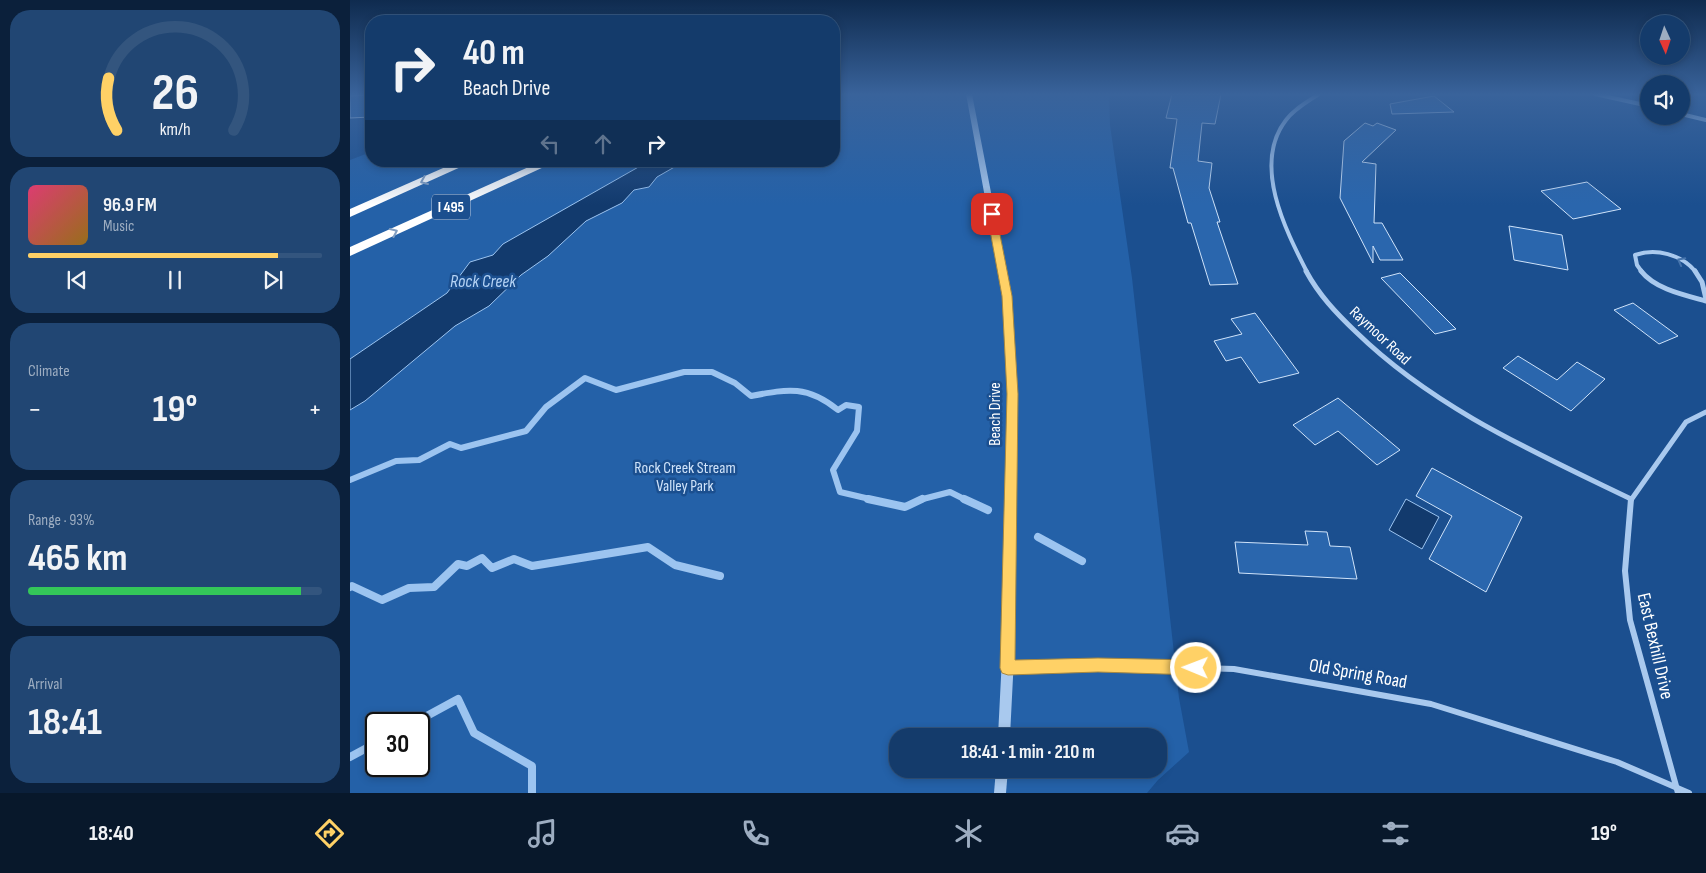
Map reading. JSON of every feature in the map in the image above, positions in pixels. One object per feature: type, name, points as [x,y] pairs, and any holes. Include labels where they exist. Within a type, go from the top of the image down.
[{"type":"highway","name":"I 495","points":[[350,213],[455,167]]},
{"type":"highway","name":"I 495","points":[[350,252],[539,167]]},
{"type":"street","name":"Beach Drive","points":[[975,131],[1007,296],[1012,394],[1008,668],[1004,728]]},
{"type":"street","name":"Raymoor Road","points":[[1280,131],[1273,146],[1270,172],[1275,195],[1293,244],[1321,296],[1363,341],[1404,376],[1500,435],[1631,499]]},
{"type":"street","points":[[1654,251],[1680,260],[1690,266],[1699,276],[1706,300],[1652,281],[1640,273],[1635,263],[1635,256],[1642,252],[1654,251]]},
{"type":"street","points":[[1631,499],[1686,422],[1706,412]]},
{"type":"street","name":"East Bexhill Drive","points":[[1631,499],[1625,571],[1630,620],[1678,793]]},
{"type":"street","name":"Old Spring Road","points":[[1008,668],[1098,665],[1244,670],[1431,704],[1617,762],[1689,793]]},
{"type":"street","points":[[1000,793],[1001,778]]},
{"type":"green space","name":"Rock Creek Stream Valley Park","points":[[840,131],[1111,131],[1132,278],[1179,698],[1189,752],[1167,772],[1167,728],[889,728],[889,778],[1160,778],[1147,793],[350,793],[350,160],[365,154],[365,167],[840,167]]},
{"type":"water","name":"Rock Creek","points":[[638,167],[674,167],[657,177],[649,187],[634,190],[622,203],[586,221],[548,256],[521,275],[489,306],[455,326],[365,401],[350,410],[350,359],[447,293],[470,262],[493,255],[503,244]]},
{"type":"water","points":[[1406,499],[1439,517],[1422,549],[1389,530]]},
{"type":"building","points":[[1175,131],[1201,131],[1198,161],[1212,163],[1209,188],[1220,222],[1217,222],[1238,284],[1210,285],[1191,223],[1188,223],[1173,168],[1170,168]]},
{"type":"building","points":[[1356,131],[1395,131],[1362,162],[1376,164],[1374,223],[1382,223],[1403,260],[1380,260],[1373,246],[1373,263],[1340,198],[1344,141]]},
{"type":"building","points":[[1587,182],[1621,209],[1573,219],[1541,191]]},
{"type":"building","points":[[1509,226],[1562,235],[1568,270],[1514,260]]},
{"type":"building","points":[[1400,273],[1456,329],[1435,334],[1381,278]]},
{"type":"building","points":[[1633,303],[1678,336],[1659,344],[1614,310]]},
{"type":"building","points":[[1255,313],[1299,373],[1259,383],[1241,357],[1226,361],[1214,341],[1242,334],[1231,319]]},
{"type":"building","points":[[1518,356],[1557,380],[1577,362],[1605,379],[1571,411],[1503,368]]},
{"type":"building","points":[[1338,398],[1400,450],[1377,465],[1338,431],[1315,445],[1293,425]]},
{"type":"building","points":[[1432,468],[1522,517],[1486,592],[1429,559],[1452,516],[1416,496]]},
{"type":"building","points":[[1305,531],[1327,532],[1330,546],[1350,547],[1357,579],[1239,573],[1235,542],[1308,545]]},
{"type":"waterway","points":[[350,480],[396,461],[419,460],[450,444],[461,448],[526,431],[546,407],[585,378],[616,390],[684,372],[712,372],[735,383],[751,396],[797,391],[817,396],[838,410],[846,405],[859,407],[857,431],[833,470],[840,492],[874,500]]},
{"type":"waterway","points":[[921,500],[950,492],[964,499]]},
{"type":"waterway","points":[[868,499],[905,507],[921,500]]},
{"type":"waterway","points":[[964,499],[988,510]]},
{"type":"waterway","points":[[1038,537],[1082,561]]},
{"type":"waterway","points":[[350,587],[352,586],[382,600],[409,588],[434,587],[458,564],[467,566],[482,558],[492,568],[514,559],[532,566],[648,547],[675,565],[720,576]]},
{"type":"waterway","points":[[430,714],[458,699],[474,733],[532,766],[532,793]]},
{"type":"waterway","points":[[350,757],[365,749]]},
{"type":"route","points":[[992,214],[1007,296],[1012,394],[1008,668],[1098,665],[1196,668]]}]
